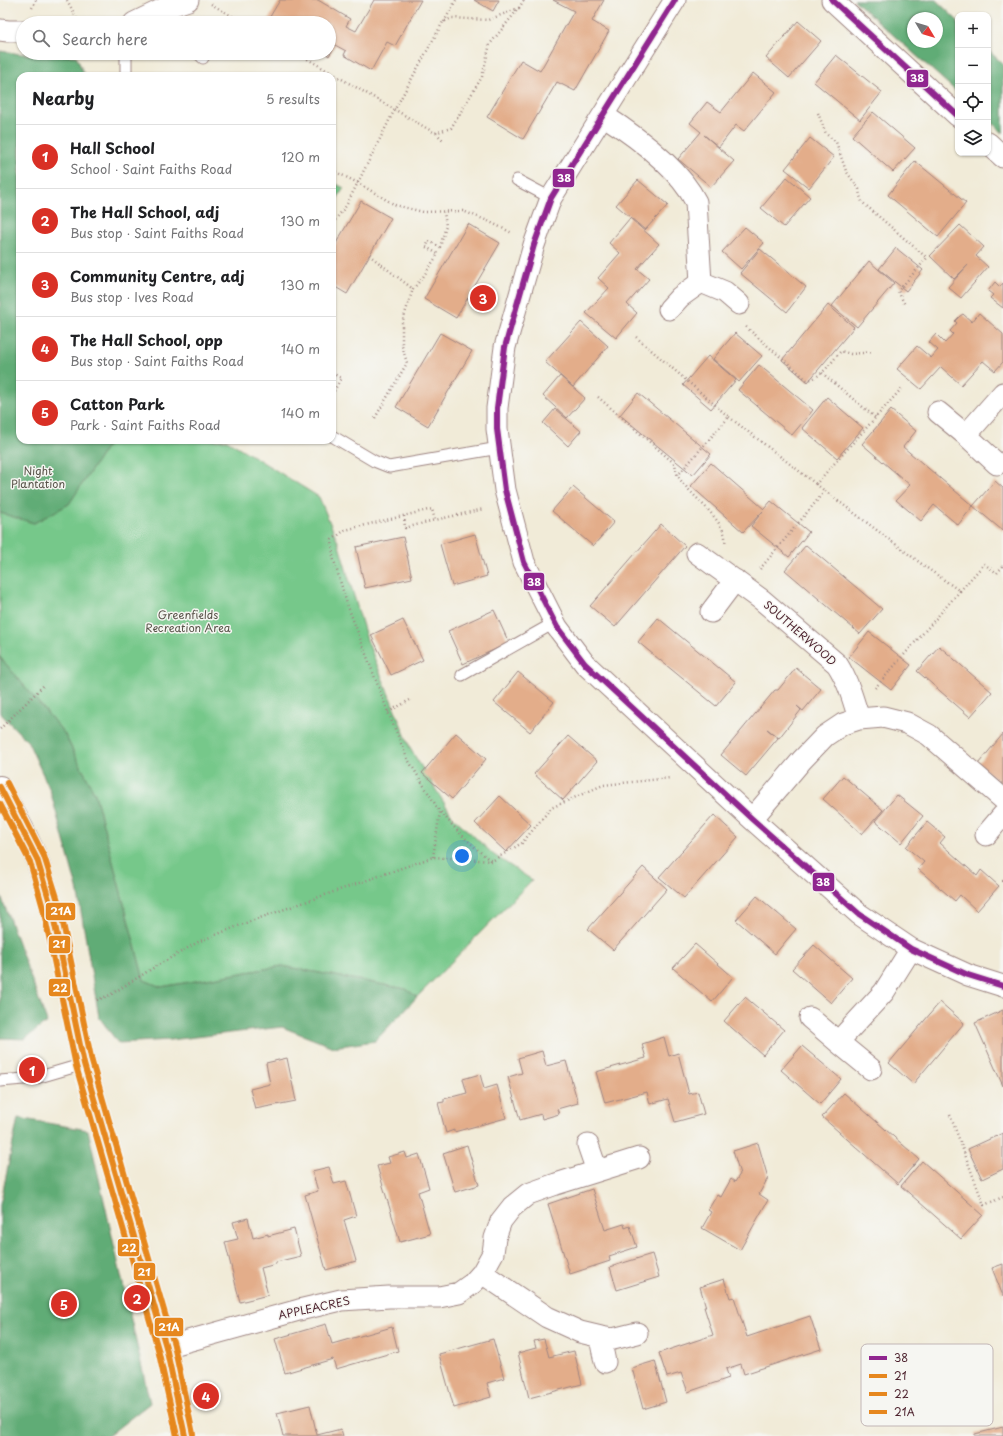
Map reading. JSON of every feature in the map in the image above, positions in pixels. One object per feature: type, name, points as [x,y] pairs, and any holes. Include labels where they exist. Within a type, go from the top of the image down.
[{"type":"street","points":[[169,16],[188,0]]},
{"type":"street","points":[[675,0],[551,198],[534,245],[505,347],[497,408],[496,429],[508,503],[524,562],[554,622],[586,664],[752,820],[859,914],[911,949],[968,976],[1003,986]]},
{"type":"street","points":[[832,0],[955,113]]},
{"type":"street","points":[[0,30],[16,31]]},
{"type":"street","points":[[603,114],[634,136],[672,170],[692,193],[696,202],[701,282]]},
{"type":"street","points":[[991,146],[1003,157]]},
{"type":"street","points":[[701,282],[725,292],[739,304]]},
{"type":"street","points":[[669,309],[680,297],[701,282]]},
{"type":"street","points":[[966,435],[1003,393]]},
{"type":"street","points":[[938,412],[998,464]]},
{"type":"street","name":"SOUTHERWOOD","points":[[697,552],[762,600],[836,664],[843,674],[853,696],[859,719]]},
{"type":"street","points":[[711,612],[740,584]]},
{"type":"street","points":[[752,820],[802,760],[825,736],[843,724],[859,719],[883,717],[907,723],[929,735],[1003,799]]},
{"type":"street","points":[[0,787],[20,822],[37,859],[51,906],[84,1064],[166,1347],[185,1436]]},
{"type":"street","points":[[986,835],[1003,815]]},
{"type":"street","points":[[838,1042],[884,992],[911,949]]},
{"type":"street","points":[[810,1018],[871,1069]]},
{"type":"street","points":[[588,1145],[596,1172]]},
{"type":"street","name":"APPLEACRES","points":[[166,1347],[298,1310],[341,1300],[389,1297],[439,1297],[459,1293],[473,1283],[487,1267],[493,1253],[495,1238],[501,1221],[512,1207],[528,1194],[639,1158]]},
{"type":"street","points":[[482,1273],[547,1317],[580,1332],[601,1338],[613,1339],[637,1334]]},
{"type":"street","points":[[601,1338],[605,1362]]},
{"type":"lane","points":[[126,60],[126,72]]},
{"type":"lane","points":[[517,180],[551,198]]},
{"type":"lane","points":[[336,438],[374,461],[389,467],[499,448]]},
{"type":"lane","points":[[462,675],[554,622]]},
{"type":"lane","points":[[0,1081],[36,1078],[84,1064]]},
{"type":"path","points":[[67,0],[75,16]]},
{"type":"path","points":[[336,219],[346,206],[395,109],[456,0]]},
{"type":"path","points":[[436,133],[451,128],[482,77],[490,44],[524,0]]},
{"type":"path","points":[[210,4],[231,16]]},
{"type":"path","points":[[443,22],[452,18],[488,20],[519,8]]},
{"type":"path","points":[[308,60],[330,72]]},
{"type":"path","points":[[336,76],[436,133],[443,140]]},
{"type":"path","points":[[818,113],[826,134],[836,142],[846,171],[859,189],[862,202],[927,258],[898,291],[905,305]]},
{"type":"path","points":[[336,172],[395,205],[423,212],[463,211],[488,221],[534,245]]},
{"type":"path","points":[[375,418],[407,363],[402,346],[402,323],[413,289],[438,254],[426,246],[429,241],[440,247],[446,226],[444,212]]},
{"type":"path","points":[[369,256],[413,289]]},
{"type":"path","points":[[636,337],[729,417],[927,568],[960,591]]},
{"type":"path","points":[[771,348],[807,380],[815,379],[841,351],[851,354],[873,352]]},
{"type":"path","points":[[822,373],[876,418]]},
{"type":"path","points":[[336,375],[341,378],[336,386]]},
{"type":"path","points":[[816,484],[902,388]]},
{"type":"path","points":[[598,396],[675,464],[678,476],[720,525],[726,538],[724,549]]},
{"type":"path","points":[[678,476],[729,417]]},
{"type":"path","points":[[740,584],[825,491]]},
{"type":"path","points":[[404,516],[405,528],[508,503]]},
{"type":"path","points":[[435,520],[432,509],[345,530],[332,540],[333,557],[348,604],[388,712],[407,758],[440,812],[460,835],[492,862]]},
{"type":"path","points":[[853,696],[874,690],[984,564],[997,573],[1003,566]]},
{"type":"path","points":[[0,729],[44,685]]},
{"type":"path","points":[[388,712],[410,700]]},
{"type":"path","points":[[72,1009],[110,996],[158,965],[200,942],[251,921],[434,857],[492,862],[522,843],[551,808],[603,785],[669,778],[691,763]]},
{"type":"path","points":[[434,857],[440,812]]},
{"type":"path","points":[[950,1115],[984,1205],[1003,1196]]},
{"type":"green space","points":[[854,0],[936,0],[955,18],[955,90],[908,48],[943,48],[943,12],[907,12],[907,47]]},
{"type":"green space","name":"Night Plantation","points":[[0,51],[16,53],[16,60],[78,60],[83,72],[16,72],[16,444],[108,444],[69,504],[34,523],[0,513]]},
{"type":"green space","points":[[991,53],[1003,64],[1003,133],[991,122]]},
{"type":"green space","points":[[336,184],[344,188],[336,200]]},
{"type":"green space","name":"Greenfields Recreation Area","points":[[108,444],[233,444],[319,497],[338,542],[367,640],[411,750],[453,817],[494,855],[532,880],[417,997],[406,989],[282,966],[161,987],[144,980],[95,794],[64,733],[0,657],[0,513],[34,523],[69,504]]},
{"type":"green space","points":[[0,657],[64,733],[95,794],[144,980],[161,987],[282,966],[406,989],[417,997],[375,1041],[333,1047],[282,1027],[170,1040],[118,1043],[99,1017],[77,888],[50,790],[28,742],[0,713]]},
{"type":"green space","points":[[0,893],[47,1022],[25,1039],[0,1038]]},
{"type":"green space","points":[[18,1118],[88,1130],[150,1403],[108,1436],[0,1436],[0,1205]]},
{"type":"building","points":[[280,0],[318,0],[350,19],[346,26],[356,31],[374,0],[421,0],[395,46],[387,42],[371,71],[344,55],[346,51],[336,46],[336,16],[270,16]]},
{"type":"building","points":[[474,0],[499,0],[493,11]]},
{"type":"building","points":[[553,0],[604,0],[592,21],[609,31],[575,91],[557,82],[523,139],[487,117],[521,60],[540,71],[574,11]]},
{"type":"building","points":[[798,21],[821,41],[789,78],[766,58]]},
{"type":"building","points":[[836,55],[882,92],[860,120],[814,82]]},
{"type":"building","points":[[753,73],[776,92],[744,131],[736,125],[719,147],[704,135],[734,161],[711,187],[678,159],[701,132],[690,123],[707,102],[721,112]]},
{"type":"building","points":[[873,112],[915,148],[893,172],[852,136]]},
{"type":"building","points":[[810,138],[834,157],[809,188],[785,169]]},
{"type":"building","points":[[915,161],[966,203],[938,237],[888,195]]},
{"type":"building","points":[[787,177],[810,197],[784,227],[761,208]]},
{"type":"building","points":[[638,180],[668,205],[645,230],[616,205]]},
{"type":"building","points":[[361,201],[391,218],[347,294],[336,287],[336,243]]},
{"type":"building","points":[[630,218],[659,244],[637,269],[649,279],[627,304],[637,313],[616,338],[586,313],[609,288],[598,278],[620,253],[609,243]]},
{"type":"building","points":[[468,224],[500,243],[456,318],[424,299]]},
{"type":"building","points":[[960,225],[984,247],[976,256],[988,267],[961,298],[948,287],[968,265],[954,279],[930,256]]},
{"type":"building","points":[[745,227],[764,243],[741,269],[722,252]]},
{"type":"building","points":[[896,248],[923,270],[906,291],[879,269]]},
{"type":"building","points":[[760,249],[806,287],[787,312],[740,273]]},
{"type":"building","points":[[869,261],[894,283],[857,327],[832,306]]},
{"type":"building","points":[[995,282],[1000,287],[1003,283],[1003,308],[990,298],[993,295],[988,291]]},
{"type":"building","points":[[828,305],[854,327],[808,382],[782,360]]},
{"type":"building","points":[[979,313],[1003,334],[1003,362],[995,371],[983,361],[961,385],[941,367],[921,389],[897,369],[917,346],[931,358],[938,350],[929,342],[936,334],[945,343],[953,334],[950,331],[957,323],[955,321],[960,316],[963,314],[972,322]]},
{"type":"building","points":[[581,322],[608,346],[573,387],[545,362]]},
{"type":"building","points":[[440,333],[472,351],[428,426],[396,407]]},
{"type":"building","points":[[735,333],[762,356],[739,382],[713,359]]},
{"type":"building","points":[[708,356],[736,380],[711,409],[683,385]]},
{"type":"building","points":[[759,365],[813,410],[792,435],[738,390]]},
{"type":"building","points":[[560,376],[585,398],[567,418],[543,396]]},
{"type":"building","points":[[638,393],[711,454],[693,475],[620,415]]},
{"type":"building","points":[[827,397],[863,428],[837,458],[802,428]]},
{"type":"building","points":[[555,409],[581,431],[568,446],[543,423]]},
{"type":"building","points":[[891,410],[916,431],[903,447],[973,506],[958,525],[934,505],[921,521],[896,500],[910,485],[862,444]]},
{"type":"building","points":[[711,463],[764,509],[771,501],[809,532],[789,557],[751,526],[763,511],[743,532],[691,486]]},
{"type":"building","points":[[995,481],[1003,488],[1003,531],[973,506]]},
{"type":"building","points":[[573,487],[614,522],[593,546],[552,511]]},
{"type":"building","points":[[661,524],[685,546],[615,627],[590,606]]},
{"type":"building","points":[[475,534],[487,576],[452,586],[440,544]]},
{"type":"building","points":[[403,537],[412,578],[365,588],[356,547]]},
{"type":"building","points":[[806,545],[882,609],[860,634],[785,570]]},
{"type":"building","points":[[494,610],[509,643],[463,664],[448,631]]},
{"type":"building","points":[[658,618],[736,682],[716,706],[638,642]]},
{"type":"building","points":[[403,620],[423,660],[391,675],[371,635]]},
{"type":"building","points":[[869,632],[911,665],[891,690],[849,657]]},
{"type":"building","points":[[939,646],[992,692],[970,717],[917,671]]},
{"type":"building","points":[[796,668],[821,689],[803,711],[797,706],[801,710],[779,738],[767,729],[778,738],[746,776],[721,755],[775,690],[778,690]]},
{"type":"building","points":[[518,672],[554,702],[530,732],[494,702]]},
{"type":"building","points":[[456,733],[486,759],[452,799],[422,773]]},
{"type":"building","points":[[1003,734],[1003,785],[978,764]]},
{"type":"building","points":[[568,736],[597,761],[563,800],[534,774]]},
{"type":"building","points":[[843,776],[883,810],[862,834],[823,799]]},
{"type":"building","points":[[897,795],[923,816],[901,843],[875,821]]},
{"type":"building","points":[[500,796],[531,825],[506,852],[475,823]]},
{"type":"building","points":[[714,815],[738,837],[684,898],[659,877]]},
{"type":"building","points":[[927,822],[945,837],[940,843],[977,876],[981,870],[999,886],[977,911],[960,895],[955,901],[918,869],[924,862],[906,847]]},
{"type":"building","points":[[643,867],[667,889],[613,950],[588,929]]},
{"type":"building","points":[[757,896],[796,929],[775,954],[736,920]]},
{"type":"building","points":[[695,944],[733,977],[712,1002],[673,968]]},
{"type":"building","points":[[814,945],[852,978],[831,1003],[792,969]]},
{"type":"building","points":[[745,997],[784,1030],[763,1055],[724,1021]]},
{"type":"building","points":[[940,1002],[964,1023],[913,1084],[889,1063]]},
{"type":"building","points":[[1003,1010],[1003,1086],[975,1023]]},
{"type":"building","points":[[664,1037],[669,1056],[678,1053],[689,1094],[698,1092],[704,1114],[675,1122],[668,1099],[650,1104],[647,1092],[605,1103],[596,1072],[646,1058],[642,1044]]},
{"type":"building","points":[[802,1046],[841,1079],[820,1104],[781,1070]]},
{"type":"building","points":[[542,1051],[546,1066],[566,1061],[578,1103],[557,1109],[559,1114],[542,1119],[541,1114],[520,1120],[508,1077],[522,1073],[518,1058]]},
{"type":"building","points":[[287,1058],[296,1101],[255,1109],[250,1089],[270,1084],[266,1063]]},
{"type":"building","points":[[480,1074],[484,1089],[497,1085],[506,1118],[446,1133],[438,1103],[444,1102],[444,1099],[467,1093],[463,1079]]},
{"type":"building","points":[[844,1093],[919,1159],[898,1184],[822,1117]]},
{"type":"building","points":[[1003,1133],[1003,1169],[982,1179],[968,1149]]},
{"type":"building","points":[[758,1143],[768,1178],[759,1194],[768,1200],[740,1250],[702,1228],[711,1212],[708,1210],[717,1195],[721,1197],[731,1179],[735,1182],[740,1174],[733,1151]]},
{"type":"building","points":[[467,1145],[479,1185],[455,1192],[443,1153]]},
{"type":"building","points":[[405,1152],[407,1158],[419,1154],[429,1188],[418,1192],[430,1234],[400,1242],[377,1166],[390,1163],[388,1157]]},
{"type":"building","points":[[922,1161],[983,1215],[961,1239],[901,1186]]},
{"type":"building","points":[[329,1167],[334,1184],[346,1181],[356,1216],[344,1220],[356,1261],[326,1270],[305,1195],[318,1191],[312,1171]]},
{"type":"building","points":[[592,1189],[605,1230],[624,1224],[625,1228],[630,1226],[637,1247],[609,1256],[610,1261],[570,1274],[548,1204]]},
{"type":"building","points":[[248,1218],[253,1238],[268,1234],[268,1236],[294,1229],[301,1256],[276,1262],[276,1264],[261,1268],[268,1295],[240,1302],[225,1242],[238,1239],[233,1222]]},
{"type":"building","points":[[652,1254],[659,1277],[617,1290],[610,1267]]},
{"type":"building","points":[[1003,1264],[1003,1296],[992,1268]]},
{"type":"building","points":[[724,1279],[730,1298],[734,1297],[747,1337],[810,1316],[821,1349],[744,1374],[741,1364],[726,1369],[729,1378],[688,1392],[681,1373],[667,1377],[659,1353],[713,1335],[704,1307],[706,1307],[700,1287]]},
{"type":"building","points":[[326,1324],[332,1344],[392,1327],[398,1351],[336,1369],[333,1359],[285,1373],[275,1339]]},
{"type":"building","points":[[493,1339],[504,1378],[487,1383],[491,1397],[454,1408],[439,1354]]},
{"type":"building","points":[[544,1339],[549,1357],[574,1351],[582,1384],[529,1398],[518,1353],[536,1348],[534,1341]]},
{"type":"building","points":[[655,1361],[666,1402],[643,1409],[632,1368]]},
{"type":"building","points":[[310,1405],[317,1435],[341,1429],[343,1436],[283,1436],[277,1413]]},
{"type":"building","points":[[1003,1427],[1003,1436],[975,1436],[975,1434]]},
{"type":"transit line","name":"38","points":[[675,0],[551,198],[534,245],[505,347],[497,408],[497,429],[505,490],[524,562],[557,627],[585,664],[752,819],[859,914],[911,949],[968,975],[1003,986]]},
{"type":"transit line","name":"38","points":[[832,0],[955,113]]},
{"type":"transit line","name":"21A","points":[[7,783],[44,856],[59,904],[92,1062],[174,1345],[193,1434]]},
{"type":"transit line","name":"21","points":[[0,787],[37,859],[51,906],[84,1064],[166,1347],[185,1436]]},
{"type":"transit line","name":"22","points":[[0,804],[30,862],[43,908],[76,1066],[158,1349],[177,1436]]},
{"type":"place","name":"Community Centre, adj","points":[[483,298]]},
{"type":"place","name":"Hall School","points":[[32,1070]]},
{"type":"place","name":"The Hall School, adj","points":[[137,1298]]},
{"type":"place","name":"Catton Park","points":[[64,1304]]},
{"type":"place","name":"The Hall School, opp","points":[[206,1396]]}]
